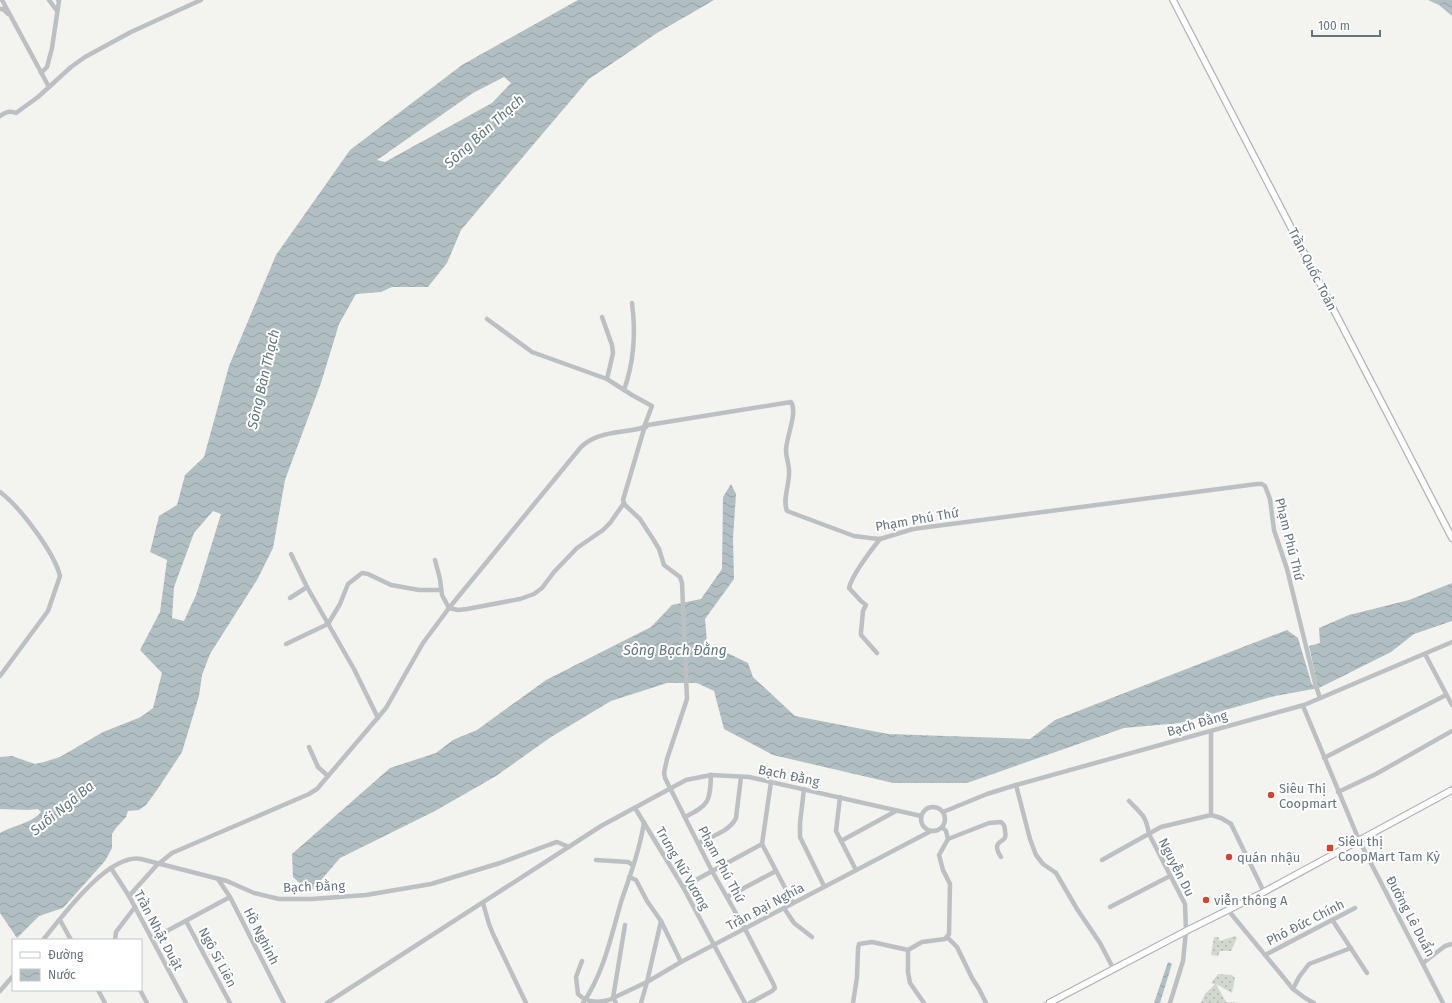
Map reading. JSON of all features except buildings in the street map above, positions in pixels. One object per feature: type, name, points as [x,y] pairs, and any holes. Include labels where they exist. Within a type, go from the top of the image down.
[{"type":"main road","name":"Trần Quốc Toản","points":[[1173,0],[1452,538]]},
{"type":"main road","points":[[1048,1003],[1113,968],[1264,892],[1452,790]]},
{"type":"street","points":[[2,0],[49,87]]},
{"type":"street","points":[[49,0],[57,11]]},
{"type":"street","points":[[41,73],[47,67],[52,48],[58,0]]},
{"type":"street","points":[[0,116],[12,111],[16,113],[38,97],[71,67],[86,57],[130,32],[201,0]]},
{"type":"street","points":[[0,9],[3,9],[13,20]]},
{"type":"street","points":[[624,390],[630,372],[634,336],[632,303]]},
{"type":"street","points":[[602,317],[612,345],[613,353],[607,379]]},
{"type":"street","points":[[435,560],[443,599],[449,608],[458,610],[467,609],[520,599],[534,594],[542,588],[554,572],[576,548],[610,524],[624,503],[624,496],[631,470],[652,406],[607,379],[532,352],[487,319]]},
{"type":"street","name":"Phạm Phú Thứ","points":[[645,427],[654,423],[791,402],[793,407],[791,428],[786,451],[789,472],[786,497],[787,511],[854,536],[880,539],[913,529],[1262,484],[1265,486],[1270,498],[1274,530],[1287,569],[1315,684],[1320,698]]},
{"type":"street","points":[[130,896],[157,864],[172,853],[309,794],[317,789],[378,718],[389,702],[423,643],[449,608],[585,444],[595,437],[602,435],[645,427]]},
{"type":"street","points":[[0,492],[13,503],[25,517],[46,548],[60,576],[48,611],[0,676]]},
{"type":"street","points":[[624,503],[640,519],[653,539],[659,549],[664,565],[681,580],[687,699],[667,759],[664,773],[670,788]]},
{"type":"street","points":[[877,653],[862,635],[863,611],[866,604],[861,601],[850,588],[850,583],[880,539]]},
{"type":"street","points":[[291,554],[307,587],[349,658],[378,718]]},
{"type":"street","points":[[286,644],[328,624],[340,604],[348,584],[362,574],[368,574],[383,582],[397,586],[419,590],[441,590]]},
{"type":"street","points":[[290,598],[307,587]]},
{"type":"street","name":"Bạch Đằng","points":[[943,812],[988,794],[1016,785],[1303,706],[1452,642]]},
{"type":"street","points":[[1425,654],[1452,705]]},
{"type":"street","points":[[1324,758],[1446,695]]},
{"type":"street","name":"Đường Lê Duẩn","points":[[1303,706],[1359,840],[1443,1003]]},
{"type":"street","points":[[1211,731],[1211,815]]},
{"type":"street","points":[[1338,792],[1376,774],[1452,731]]},
{"type":"street","points":[[309,747],[318,767],[328,776]]},
{"type":"street","points":[[685,817],[703,808],[707,803],[710,794],[711,775]]},
{"type":"street","name":"Bạch Đằng","points":[[328,1003],[601,826],[686,780],[711,775],[749,777],[921,816]]},
{"type":"street","points":[[699,843],[734,823],[736,818],[741,777]]},
{"type":"street","points":[[770,782],[762,844],[792,903]]},
{"type":"street","points":[[1016,785],[1030,839],[1036,855],[1043,864],[1056,873],[1077,909],[1100,943],[1113,968]]},
{"type":"street","name":"Phạm Phú Thứ","points":[[670,788],[712,870],[745,929],[774,988],[772,991],[750,1003]]},
{"type":"street","points":[[804,789],[800,837],[824,886]]},
{"type":"street","points":[[840,797],[836,831],[856,870]]},
{"type":"street","name":"Nguyễn Du","points":[[1129,801],[1144,815],[1149,834],[1185,904],[1186,931],[1183,961],[1170,1003]]},
{"type":"street","points":[[929,807],[937,807],[943,812],[945,819],[942,827],[935,831],[931,831],[924,827],[921,816],[926,809],[929,807]]},
{"type":"street","name":"Trưng Nữ Vương","points":[[635,808],[683,887],[713,946],[745,1003]]},
{"type":"street","points":[[841,841],[896,810]]},
{"type":"street","points":[[1102,860],[1161,827],[1211,815],[1221,818],[1231,824],[1264,892]]},
{"type":"street","points":[[584,1002],[605,962],[632,866],[641,840],[644,822]]},
{"type":"street","points":[[947,937],[949,934],[950,884],[943,870],[939,855],[948,839],[989,823],[1001,822],[1004,826],[1006,836],[997,847],[1001,857]]},
{"type":"street","points":[[942,827],[946,831],[948,839]]},
{"type":"street","name":"Trần Đại Nghĩa","points":[[611,999],[647,982],[681,962],[931,831]]},
{"type":"street","name":"Bạch Đằng","points":[[44,939],[93,883],[111,868],[130,858],[140,859],[218,879],[235,884],[254,893],[279,899],[312,899],[366,895],[431,884],[500,863],[558,842],[569,848]]},
{"type":"street","points":[[683,887],[762,844]]},
{"type":"street","points":[[596,860],[628,862],[632,866]]},
{"type":"street","name":"Trần Nhật Duật","points":[[111,868],[130,896],[186,1003]]},
{"type":"street","points":[[727,897],[776,871]]},
{"type":"street","points":[[1110,907],[1170,876]]},
{"type":"street","points":[[629,877],[636,880],[647,901],[661,921],[681,962]]},
{"type":"street","name":"Hồ Nghinh","points":[[218,879],[230,897],[284,1003]]},
{"type":"street","points":[[152,939],[230,897]]},
{"type":"street","points":[[484,903],[493,934],[526,1003]]},
{"type":"street","points":[[115,939],[116,932],[135,907]]},
{"type":"street","points":[[784,908],[794,923],[812,938]]},
{"type":"street","name":"Phó Đức Chính","points":[[1265,955],[1333,921],[1355,908]]},
{"type":"street","points":[[1228,910],[1293,988],[1314,1003]]},
{"type":"street","points":[[60,920],[70,939]]},
{"type":"street","name":"Ngô Sĩ Liên","points":[[186,920],[230,1003]]},
{"type":"street","points":[[641,1003],[661,921]]},
{"type":"street","points":[[1333,921],[1367,973]]},
{"type":"street","points":[[611,999],[625,926]]},
{"type":"street","points":[[853,1003],[857,977],[859,944],[872,942],[908,950],[922,942],[947,937]]},
{"type":"street","points":[[947,937],[957,947],[986,1003]]},
{"type":"street","points":[[1423,963],[1444,946],[1452,944]]},
{"type":"street","points":[[1293,988],[1309,964],[1351,948]]},
{"type":"street","points":[[908,950],[908,972],[910,983],[924,1003]]},
{"type":"street","points":[[582,962],[578,970],[576,982],[578,994],[584,1002]]},
{"type":"street","points":[[0,991],[12,977]]},
{"type":"street","points":[[99,991],[105,1003]]},
{"type":"street","points":[[141,991],[147,1003]]},
{"type":"street","points":[[584,1002],[597,1002],[611,999]]},
{"type":"street","points":[[611,999],[616,1003]]},
{"type":"shaded area","points":[[1235,936],[1237,938],[1231,951],[1220,951],[1218,956],[1211,955],[1214,937],[1218,937],[1220,941]]},
{"type":"shaded area","points":[[1218,974],[1232,975],[1235,978],[1232,993],[1216,984],[1226,1002],[1241,1003],[1201,1003],[1205,994],[1215,984],[1211,983]]},
{"type":"water","points":[[578,0],[714,0],[657,33],[589,79],[461,230],[447,263],[428,287],[392,287],[381,292],[356,294],[339,324],[321,383],[285,480],[273,548],[257,580],[210,654],[202,675],[199,696],[182,752],[146,805],[139,810],[128,811],[126,817],[112,834],[112,848],[105,861],[63,908],[39,916],[17,938],[0,913],[0,833],[33,819],[41,812],[38,809],[0,809],[0,757],[12,756],[35,764],[60,757],[103,732],[141,717],[153,708],[162,673],[140,650],[160,612],[167,560],[150,552],[159,516],[177,505],[185,475],[204,457],[229,366],[276,255],[350,150],[462,65]],"holes":[[[504,77],[511,83],[492,103],[385,162],[377,160],[473,93]],[[213,511],[221,514],[196,595],[184,621],[172,618],[174,587],[194,533]]]},
{"type":"water","points":[[1428,0],[1452,0],[1452,16],[1439,5]]},
{"type":"water","name":"Sông Bạch Đằng","points":[[731,484],[736,494],[733,538],[734,579],[705,619],[707,643],[748,663],[753,677],[795,716],[888,734],[1030,739],[1055,720],[1287,630],[1298,638],[1312,685],[1317,683],[1309,646],[1320,643],[1319,628],[1349,615],[1409,600],[1452,583],[1452,621],[1414,634],[1391,652],[1319,688],[1275,696],[1180,723],[1124,728],[967,783],[893,783],[773,755],[724,729],[714,691],[697,683],[667,683],[611,701],[551,737],[496,776],[435,811],[340,858],[310,893],[293,877],[292,854],[390,768],[436,753],[453,740],[477,730],[546,680],[651,627],[672,605],[701,599],[722,569],[723,497]]},
{"type":"water","points":[[1168,962],[1172,964],[1160,1003],[1154,1003]]},
{"type":"place","name":"Siêu Thị Coopmart","points":[[1271,795]]},
{"type":"place","name":"Siêu thị CoopMart Tam Kỳ","points":[[1330,848]]},
{"type":"place","name":"quán nhậu","points":[[1229,857]]},
{"type":"place","name":"viễn thông A","points":[[1206,900]]},
{"type":"water label","name":"Sông Bàn Thạch","points":[[484,131]]},
{"type":"water label","name":"Sông Bàn Thạch","points":[[263,379]]},
{"type":"water label","name":"Suối Ngã Ba","points":[[62,808]]}]
